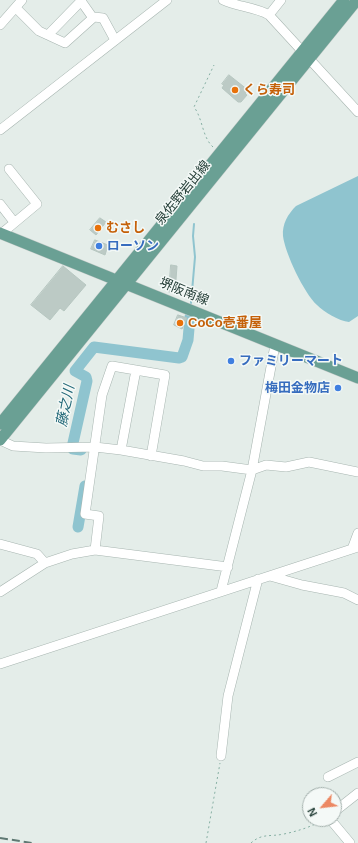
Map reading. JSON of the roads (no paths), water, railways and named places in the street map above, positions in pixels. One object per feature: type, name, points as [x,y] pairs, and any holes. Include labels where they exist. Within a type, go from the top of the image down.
[{"type":"main road","name":"泉佐野岩出線","points":[[0,440],[128,284],[306,55],[344,0]]},
{"type":"main road","name":"泉佐野岩出線","points":[[0,424],[220,153],[306,55],[357,0]]},
{"type":"main road","name":"堺阪南線","points":[[0,234],[128,284],[274,345],[358,378]]},
{"type":"street","points":[[0,25],[22,0]]},
{"type":"street","points":[[0,130],[167,0]]},
{"type":"street","points":[[223,0],[260,10],[269,15],[358,112]]},
{"type":"street","points":[[269,15],[281,0]]},
{"type":"street","points":[[48,35],[81,1],[93,18]]},
{"type":"street","points":[[16,8],[39,31],[65,43],[93,18],[103,18],[115,40]]},
{"type":"street","points":[[0,234],[37,204],[9,169]]},
{"type":"street","points":[[0,204],[14,222]]},
{"type":"street","points":[[221,591],[252,470],[274,345]]},
{"type":"street","points":[[95,550],[99,516],[85,514],[102,395],[112,366],[165,375],[151,456]]},
{"type":"street","points":[[121,450],[136,370]]},
{"type":"street","points":[[0,440],[13,446],[46,448],[73,446],[121,450],[184,461],[203,466],[222,466],[252,470],[266,465],[286,467],[309,462],[358,472]]},
{"type":"street","points":[[0,664],[355,548],[358,533]]},
{"type":"street","points":[[0,544],[38,554],[45,563]]},
{"type":"street","points":[[0,592],[45,563],[72,554],[95,550],[228,567]]},
{"type":"street","points":[[269,576],[302,585],[344,592],[358,600]]},
{"type":"street","points":[[222,756],[228,696],[258,580]]},
{"type":"street","points":[[328,777],[358,762]]},
{"type":"street","points":[[342,806],[358,793]]},
{"type":"street","points":[[337,827],[350,843]]},
{"type":"water","points":[[358,176],[358,316],[349,322],[336,318],[320,308],[306,292],[287,252],[283,236],[283,227],[290,212],[296,206]]},
{"type":"waterway","name":"藤之川","points":[[191,303],[195,257],[193,236],[194,224]]},
{"type":"waterway","name":"藤之川","points":[[81,450],[73,449],[73,443],[87,381],[86,377],[75,371],[94,347],[179,358],[182,357],[188,340],[190,317]]},
{"type":"waterway","name":"藤之川","points":[[78,527],[85,486]]},
{"type":"railway","points":[[0,838],[32,843]]},
{"type":"place","name":"くら寿司","points":[[235,90]]},
{"type":"place","name":"むさし","points":[[98,228]]},
{"type":"place","name":"ローソン","points":[[99,246]]},
{"type":"place","name":"CoCo壱番屋","points":[[180,323]]},
{"type":"place","name":"ファミリーマート","points":[[231,361]]},
{"type":"place","name":"梅田金物店","points":[[338,388]]}]
